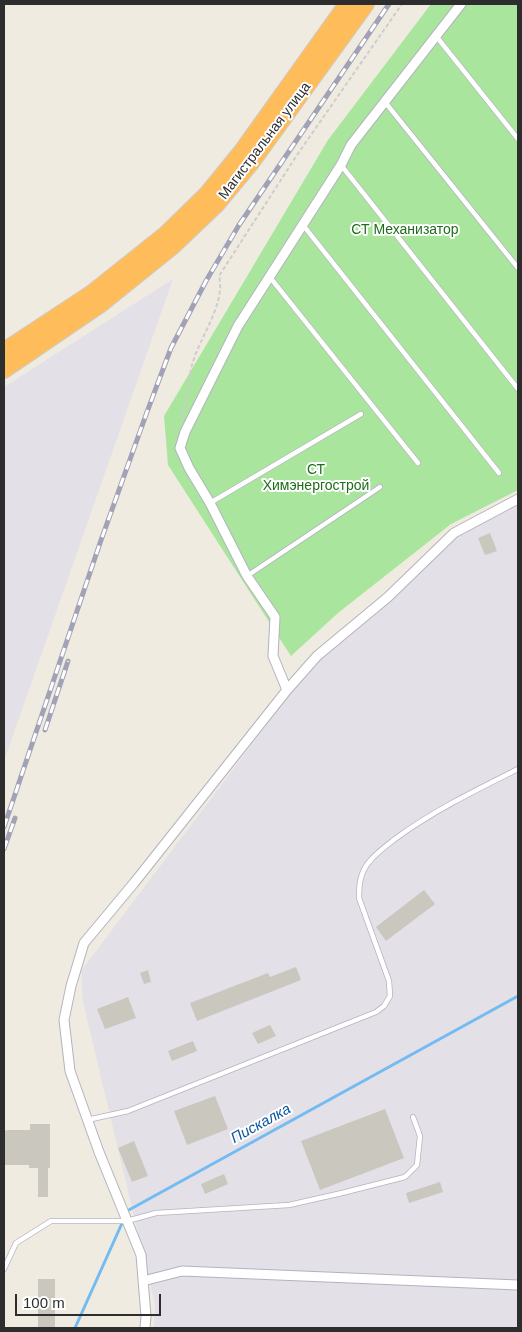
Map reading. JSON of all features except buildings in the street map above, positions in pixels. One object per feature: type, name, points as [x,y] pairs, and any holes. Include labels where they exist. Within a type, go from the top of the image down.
[{"type":"highway","name":"Магистральная улица","points":[[4,351],[92,293],[166,234],[207,194],[242,151],[347,4]]},
{"type":"highway","name":"Магистральная улица","points":[[4,370],[101,304],[173,246],[217,204],[251,163],[366,4]]},
{"type":"street","points":[[287,690],[273,656],[275,617],[247,576],[180,448],[185,432],[238,326],[341,165],[351,145],[461,4]]},
{"type":"street","points":[[145,1328],[146,1316],[141,1255],[87,1120],[70,1071],[64,1020],[71,986],[84,943],[287,690],[317,656],[388,597],[454,533],[518,499]]},
{"type":"street","points":[[143,1281],[182,1271],[518,1285]]},
{"type":"lane","points":[[436,36],[518,139]]},
{"type":"lane","points":[[385,102],[518,268]]},
{"type":"lane","points":[[341,165],[518,389]]},
{"type":"lane","points":[[303,225],[499,473]]},
{"type":"lane","points":[[269,276],[418,463]]},
{"type":"lane","points":[[210,503],[360,414]]},
{"type":"lane","points":[[247,576],[380,487]]},
{"type":"lane","points":[[87,1120],[128,1111],[376,1012],[384,1006],[390,996],[389,981],[359,898],[359,885],[362,873],[369,862],[381,850],[412,827],[468,794],[518,769]]},
{"type":"lane","points":[[4,1269],[16,1243],[50,1221],[127,1221],[156,1213],[289,1205],[342,1194],[405,1177],[417,1165],[420,1136],[412,1117]]},
{"type":"path","points":[[180,420],[189,390],[196,353],[206,334],[220,294],[221,284],[219,276],[297,155],[402,4]]},
{"type":"shaded area","points":[[173,279],[4,761],[4,387]]},
{"type":"shaded area","points":[[518,504],[518,1328],[154,1328],[155,1304],[83,1002],[81,971],[323,650],[457,537]]},
{"type":"green space","points":[[431,4],[518,4],[518,490],[451,524],[338,613],[291,656],[168,465],[164,416],[328,140]]},
{"type":"waterway","name":"Пискалка","points":[[126,1213],[518,996]]},
{"type":"waterway","name":"Пискалка","points":[[75,1328],[123,1221]]},
{"type":"railway","points":[[4,827],[100,543],[171,348],[206,281],[239,225],[389,4]]},
{"type":"railway","points":[[45,730],[68,661]]},
{"type":"railway","points":[[4,849],[15,818]]},
{"type":"park label","name":"СТ Механизатор","points":[[405,230]]},
{"type":"park label","name":"СТ Химэнергострой","points":[[316,478]]}]
